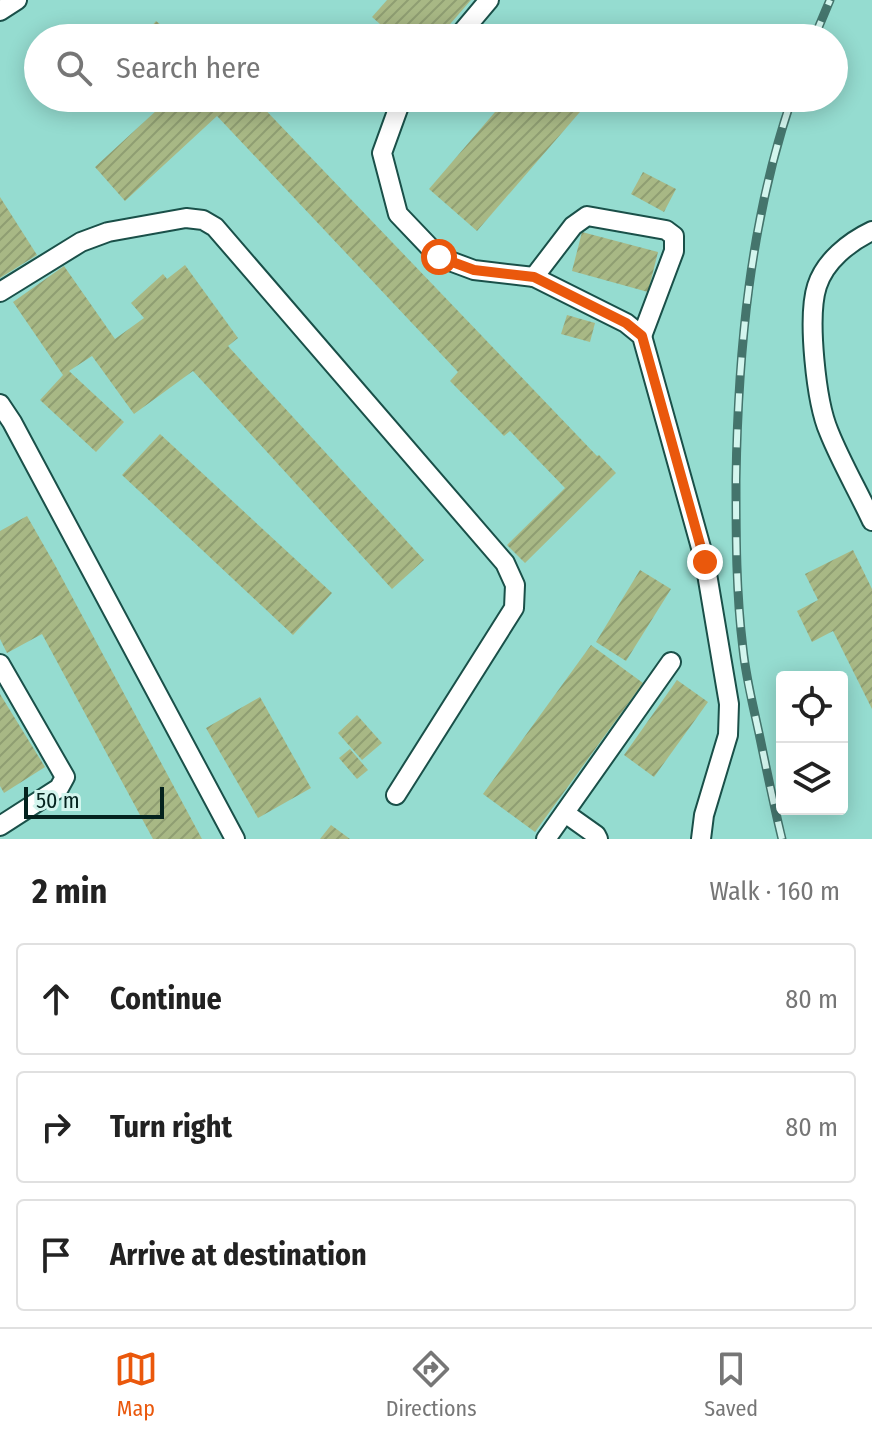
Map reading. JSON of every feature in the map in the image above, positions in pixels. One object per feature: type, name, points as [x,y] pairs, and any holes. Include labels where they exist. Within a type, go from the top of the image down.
[{"type":"lane","points":[[0,11],[17,0]]},
{"type":"lane","points":[[469,24],[489,0]]},
{"type":"lane","points":[[397,112],[382,153],[398,214],[439,257],[474,270],[534,277],[626,323],[642,336],[705,562],[729,704],[728,735],[704,815],[701,839]]},
{"type":"lane","points":[[534,277],[573,226],[587,216],[666,230],[674,236],[674,251],[642,336]]},
{"type":"lane","points":[[0,292],[81,242],[108,232],[186,218],[203,220],[215,227],[505,563],[515,585],[514,608],[396,795]]},
{"type":"lane","points":[[872,231],[843,249],[827,267],[817,286],[813,310],[815,379],[828,430],[872,521]]},
{"type":"lane","points":[[0,404],[6,426],[235,839]]},
{"type":"lane","points":[[546,839],[671,662]]},
{"type":"lane","points":[[0,664],[65,777],[59,788],[0,828],[4,839]]},
{"type":"lane","points":[[565,813],[598,839]]},
{"type":"building","points":[[387,0],[471,0],[450,24],[380,24],[372,17]]},
{"type":"building","points":[[155,112],[267,112],[616,473],[525,563],[507,545],[565,488],[510,431],[504,436],[450,381],[458,372],[217,116],[125,201],[95,167]]},
{"type":"building","points":[[495,112],[580,112],[477,231],[429,189]]},
{"type":"building","points":[[643,172],[676,189],[664,212],[631,194]]},
{"type":"building","points":[[0,197],[37,255],[0,278]]},
{"type":"building","points":[[582,232],[658,252],[648,292],[572,271]]},
{"type":"building","points":[[185,265],[238,338],[228,346],[424,560],[392,589],[193,371],[134,414],[92,356],[69,371],[124,422],[96,452],[40,400],[63,375],[13,302],[64,266],[115,339],[144,318],[131,303],[163,274],[167,279]]},
{"type":"building","points":[[567,315],[595,323],[590,342],[561,334]]},
{"type":"building","points":[[160,434],[332,593],[293,635],[122,475]]},
{"type":"building","points":[[27,516],[202,839],[153,839],[42,634],[7,653],[0,639],[0,531]]},
{"type":"building","points":[[853,550],[872,589],[872,709],[833,631],[812,642],[797,611],[818,600],[805,574]]},
{"type":"building","points":[[640,570],[671,589],[626,661],[596,642]]},
{"type":"building","points":[[591,645],[643,683],[535,832],[483,794]]},
{"type":"building","points":[[677,680],[708,702],[654,777],[624,755]]},
{"type":"building","points":[[0,694],[45,767],[4,793],[0,786]]},
{"type":"building","points":[[260,697],[311,788],[258,818],[206,728]]},
{"type":"building","points":[[357,715],[382,743],[362,760],[338,733]]},
{"type":"building","points":[[350,749],[368,770],[357,779],[339,758]]},
{"type":"building","points":[[331,825],[350,839],[320,839]]},
{"type":"railway","points":[[820,24],[830,0]]},
{"type":"railway","points":[[782,839],[744,660],[736,543],[736,480],[740,383],[749,287],[766,191],[788,112]]},
{"type":"route","points":[[439,257],[474,270],[534,277],[626,323],[642,336],[705,562]]}]
